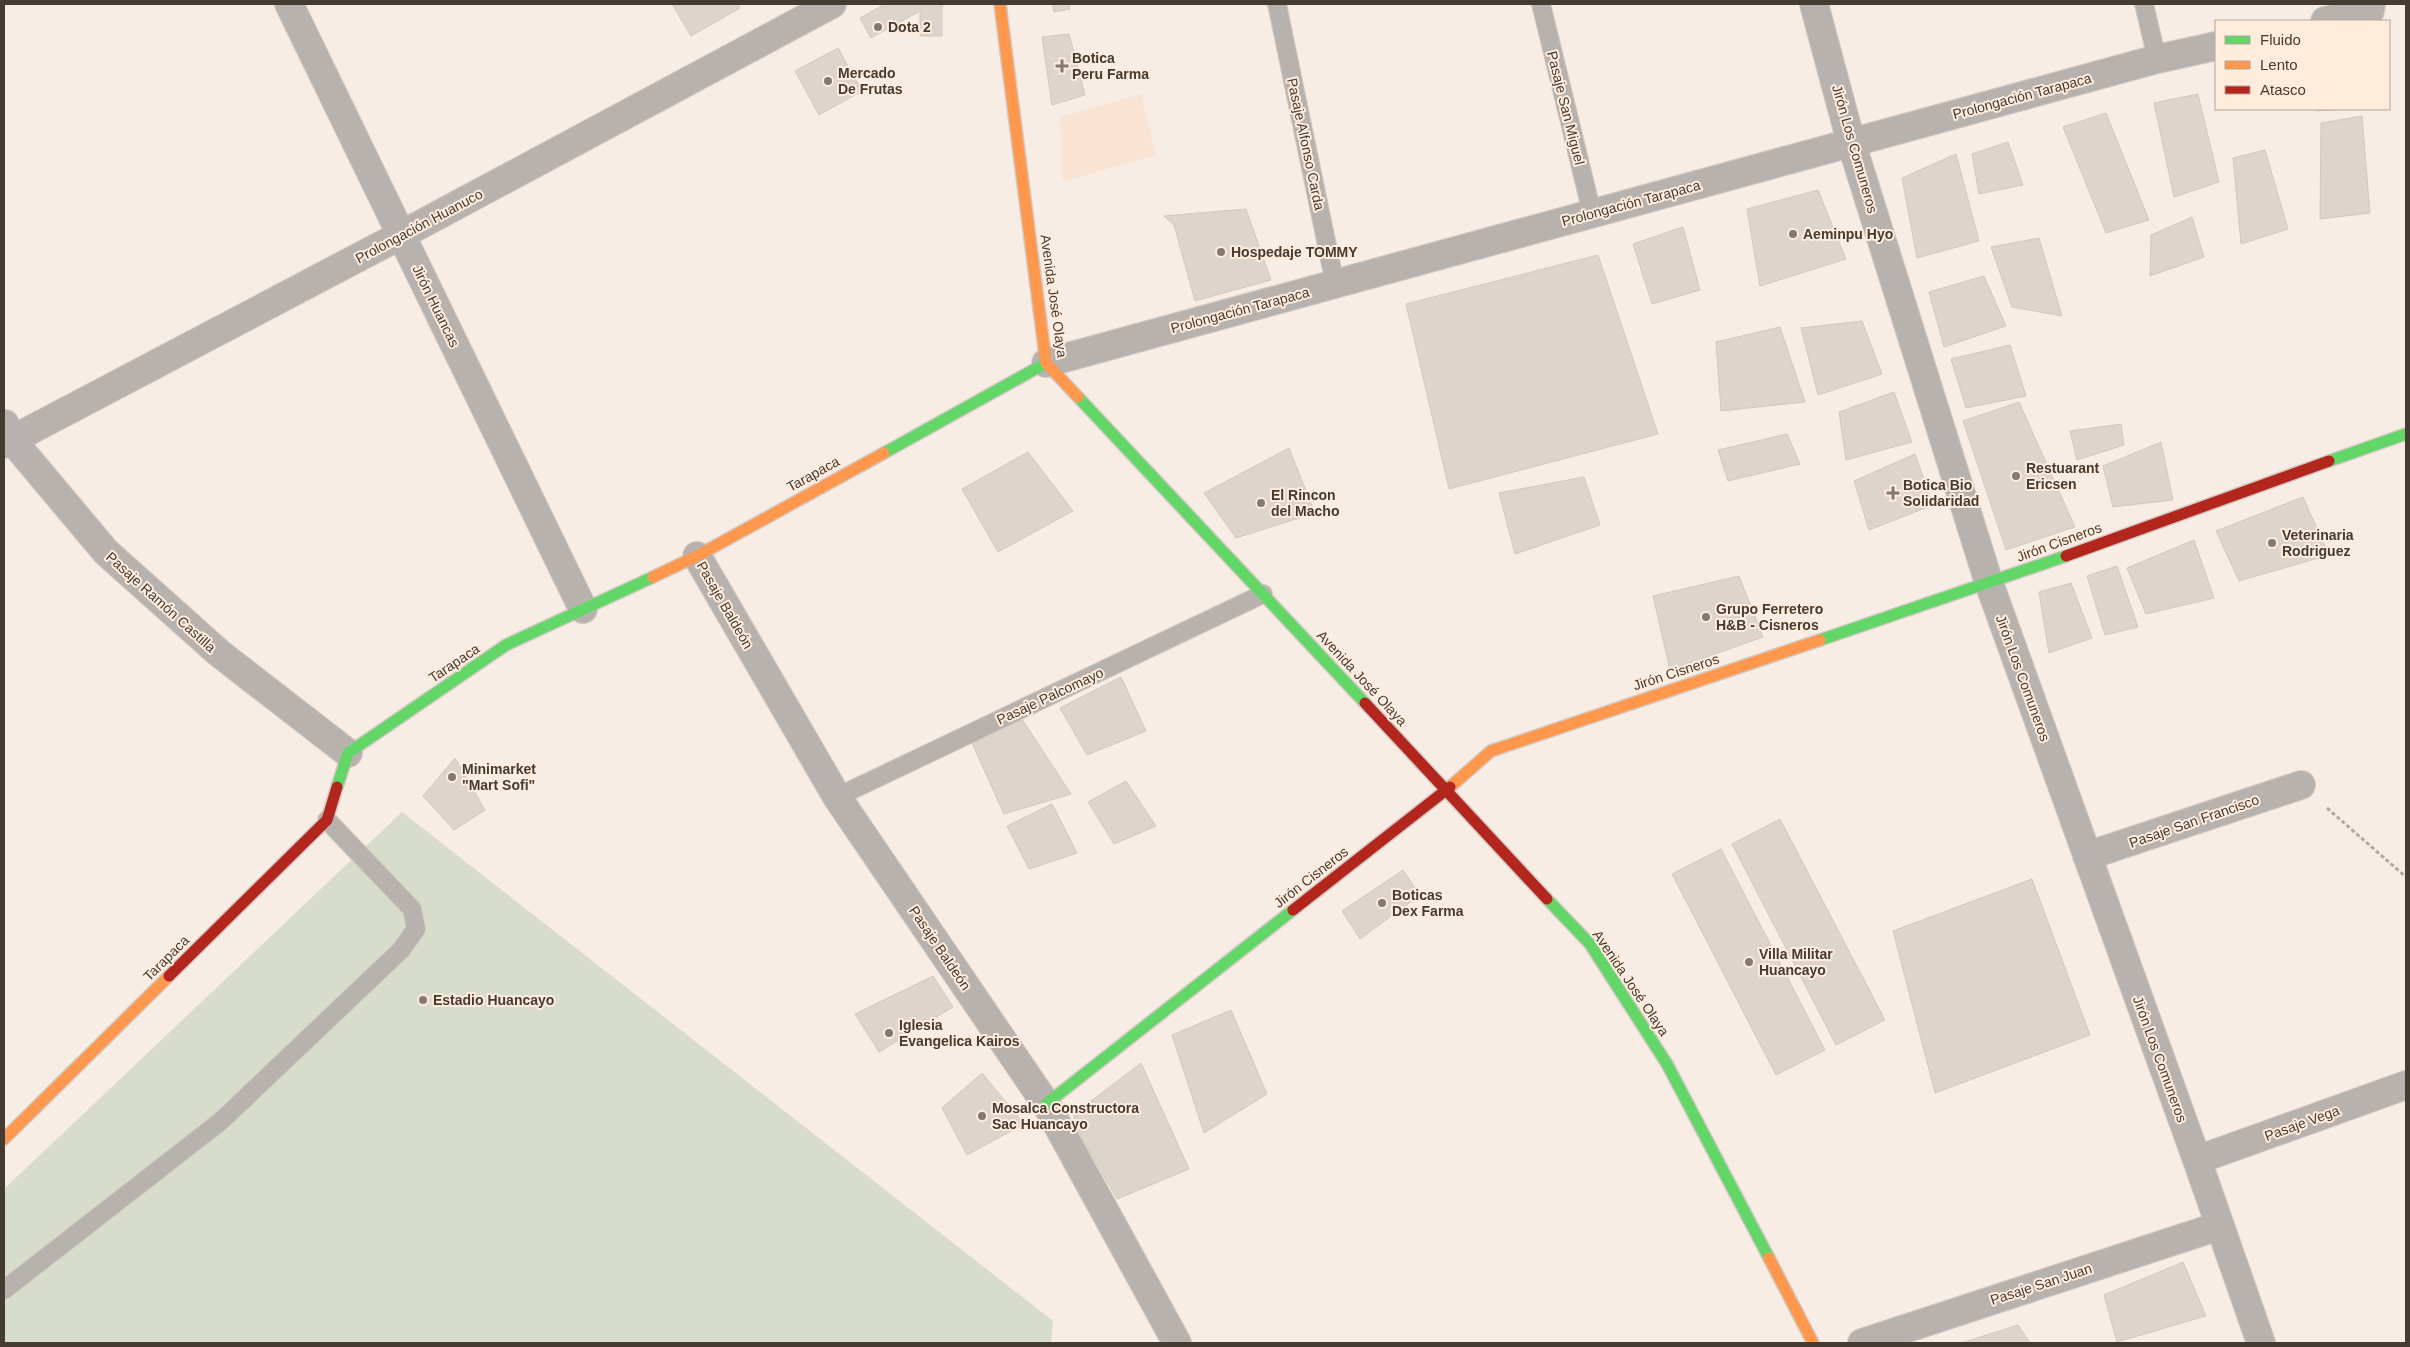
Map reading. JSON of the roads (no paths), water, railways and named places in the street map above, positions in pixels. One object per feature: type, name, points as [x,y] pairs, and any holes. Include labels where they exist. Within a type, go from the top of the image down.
[{"type":"street","name":"Jirón Huancas","points":[[289,4],[583,608]]},
{"type":"street","name":"Prolongación Huanuco","points":[[6,435],[402,235],[832,4]]},
{"type":"street","name":"Avenida José Olaya","points":[[1000,4],[1046,363],[1590,944],[1667,1064],[1813,1343]]},
{"type":"street","name":"Jirón Los Comuneros","points":[[1814,4],[1851,142],[1989,583],[2261,1343]]},
{"type":"street","points":[[2328,20],[2371,7]]},
{"type":"street","name":"Prolongación Tarapaca","points":[[1046,363],[2157,59],[2215,46]]},
{"type":"street","name":"Tarapaca","points":[[4,1139],[327,820],[348,753],[506,645],[697,556],[1046,363]]},
{"type":"street","name":"Jirón Cisneros","points":[[1046,1104],[1446,791],[1491,751],[1989,583],[2406,434]]},
{"type":"street","name":"Pasaje Ramón Castilla","points":[[6,435],[106,552],[219,653],[348,753]]},
{"type":"street","name":"Pasaje Baldeón","points":[[697,556],[837,797],[1046,1104],[1177,1343]]},
{"type":"street","name":"Pasaje San Francisco","points":[[2087,856],[2301,785]]},
{"type":"street","name":"Pasaje Vega","points":[[2197,1160],[2406,1085]]},
{"type":"street","name":"Pasaje San Juan","points":[[1862,1343],[2220,1226]]},
{"type":"lane","name":"Pasaje Alfonso Carda","points":[[1277,4],[1335,284]]},
{"type":"lane","name":"Pasaje San Miguel","points":[[1541,4],[1592,213]]},
{"type":"lane","points":[[2144,4],[2157,59]]},
{"type":"lane","name":"Pasaje Palcomayo","points":[[837,797],[1263,594]]},
{"type":"lane","points":[[4,1290],[222,1121],[401,950],[416,930],[412,909],[327,820]]},
{"type":"place","name":"Dota 2","points":[[878,27]]},
{"type":"place","name":"Botica Peru Farma","points":[[1062,66]]},
{"type":"place","name":"Mercado De Frutas","points":[[828,81]]},
{"type":"place","name":"Aeminpu Hyo","points":[[1793,234]]},
{"type":"place","name":"Hospedaje TOMMY","points":[[1221,252]]},
{"type":"place","name":"Restuarant Ericsen","points":[[2016,476]]},
{"type":"place","name":"Botica Bio Solidaridad","points":[[1893,493]]},
{"type":"place","name":"El Rincon del Macho","points":[[1261,503]]},
{"type":"place","name":"Veterinaria Rodriguez","points":[[2272,543]]},
{"type":"place","name":"Grupo Ferretero H&B - Cisneros","points":[[1706,617]]},
{"type":"place","name":"Minimarket \"Mart Sofi\"","points":[[452,777]]},
{"type":"place","name":"Boticas Dex Farma","points":[[1382,903]]},
{"type":"place","name":"Villa Militar Huancayo","points":[[1749,962]]},
{"type":"place","name":"Estadio Huancayo","points":[[423,1000]]},
{"type":"place","name":"Iglesia Evangelica Kairos","points":[[889,1033]]},
{"type":"place","name":"Mosalca Constructora Sac Huancayo","points":[[982,1116]]}]
